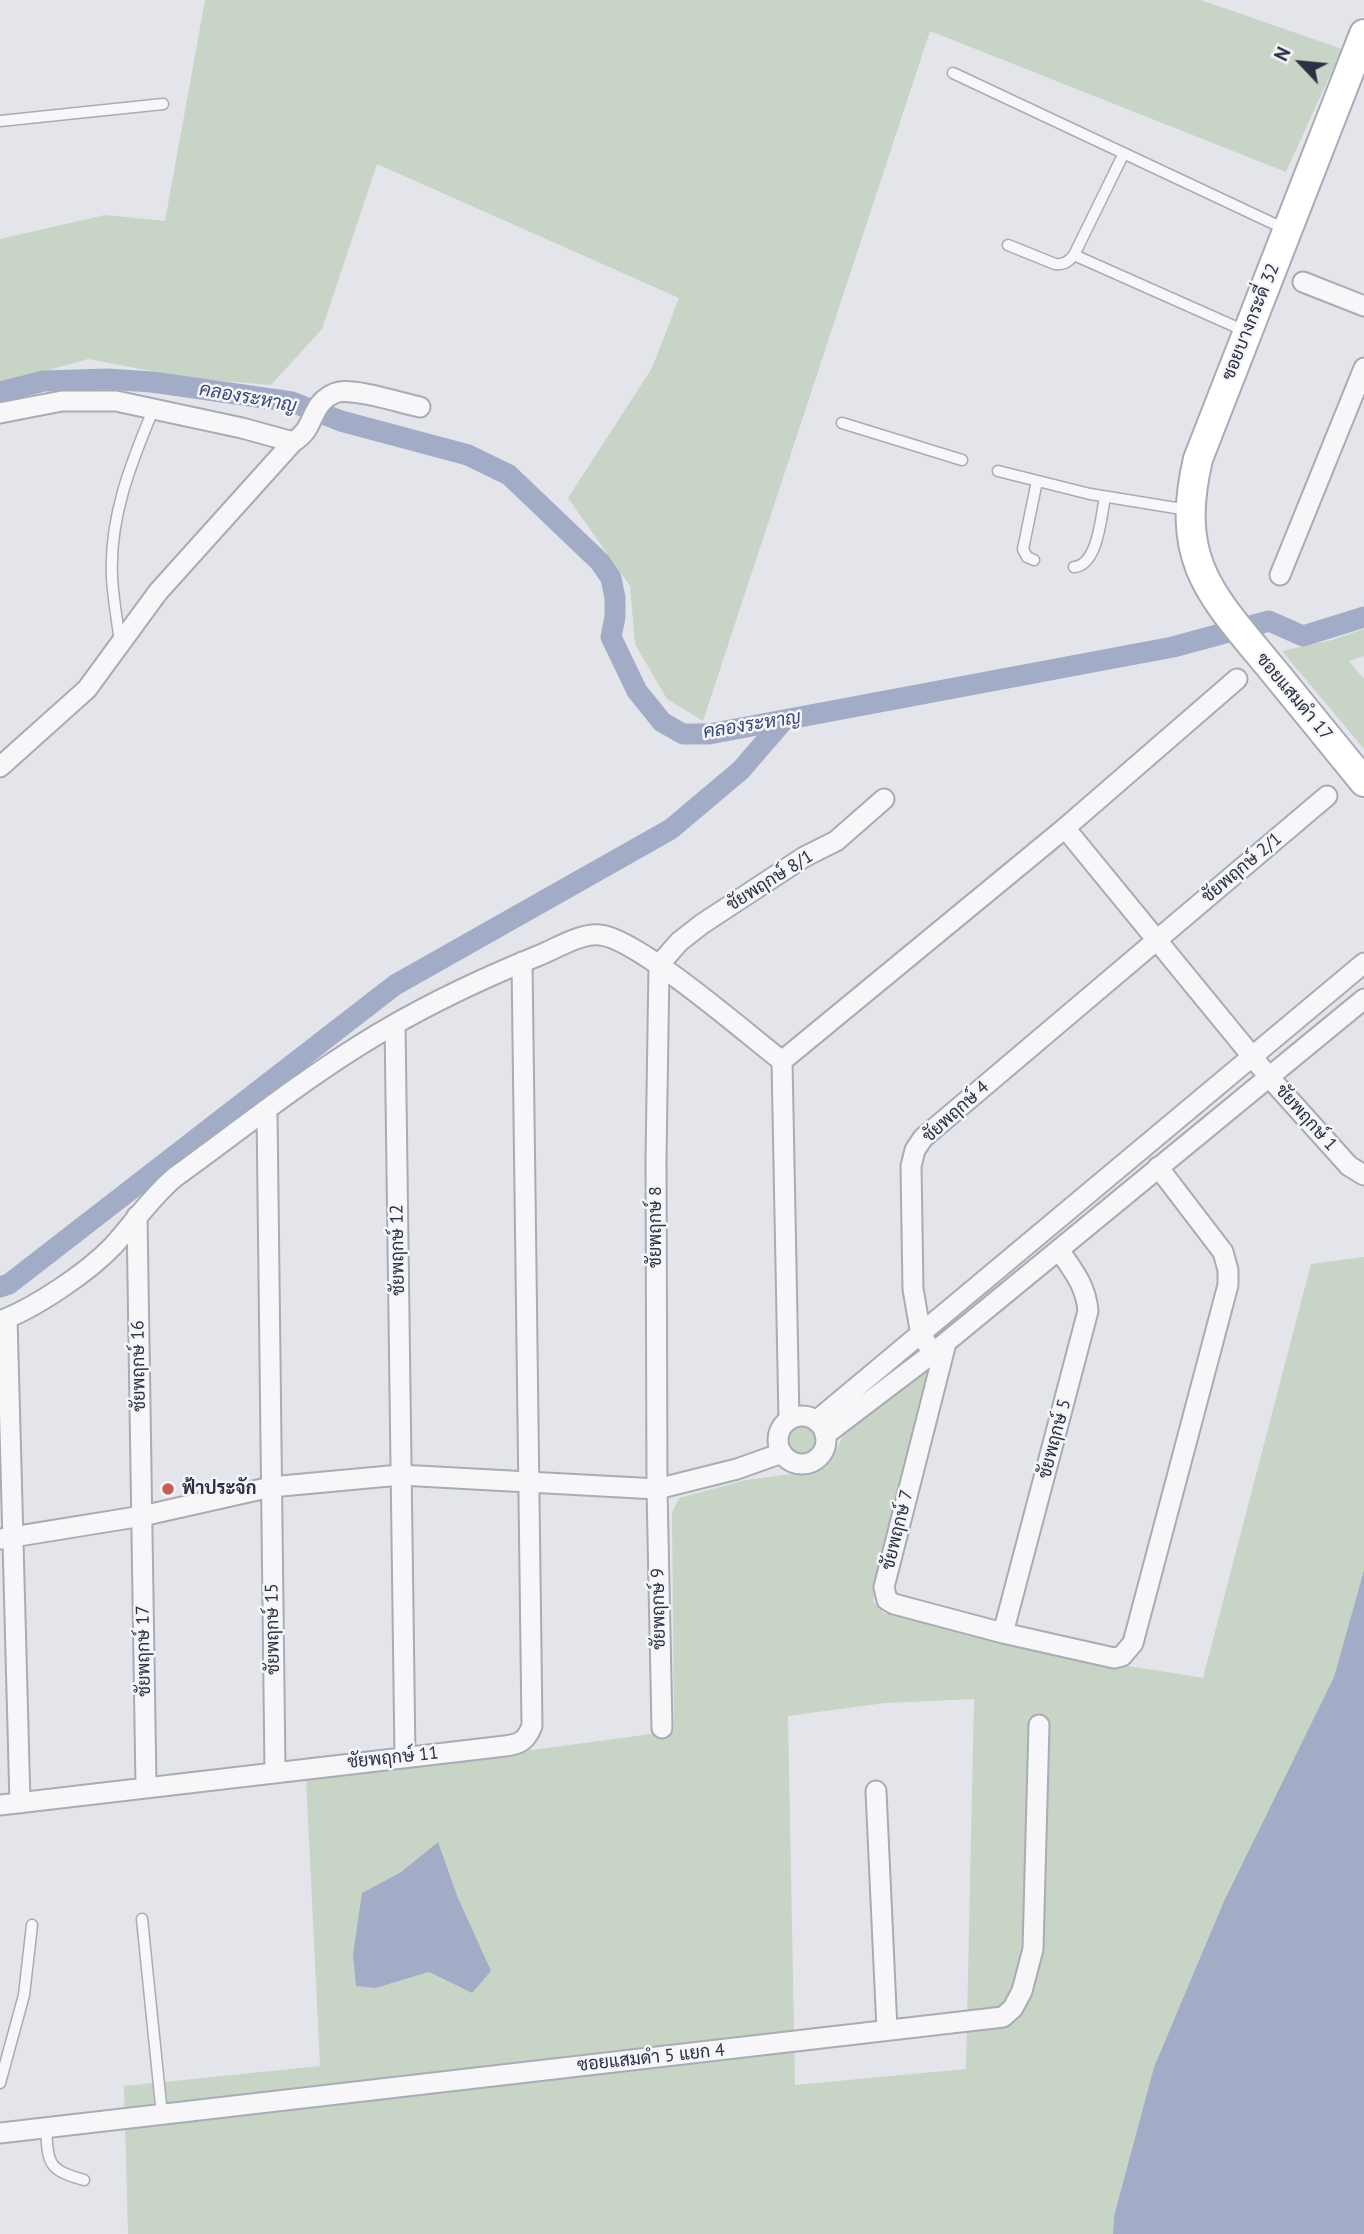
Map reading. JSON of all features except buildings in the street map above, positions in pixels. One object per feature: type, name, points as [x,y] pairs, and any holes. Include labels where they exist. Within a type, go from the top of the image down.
[{"type":"street","name":"ซอยบางกระดี่ 32","points":[[1224,612],[1204,581],[1193,546],[1189,510],[1198,459],[1364,34]]},
{"type":"street","points":[[1303,282],[1364,306]]},
{"type":"street","points":[[1280,575],[1364,368]]},
{"type":"street","points":[[0,767],[88,689],[158,592],[300,436],[320,404],[329,396],[339,392],[353,392],[421,407]]},
{"type":"street","points":[[0,413],[62,401],[116,401],[242,428],[300,436]]},
{"type":"street","name":"ซอยแสมดำ 17","points":[[1224,612],[1364,782]]},
{"type":"street","points":[[782,1061],[1065,828],[1237,679]]},
{"type":"street","name":"ชัยพฤกษ์ 2/1","points":[[1157,940],[1327,796]]},
{"type":"street","name":"ชัยพฤกษ์ 8/1","points":[[659,965],[679,942],[702,924],[804,858],[836,841],[884,799]]},
{"type":"street","name":"ชัยพฤกษ์ 1","points":[[1065,828],[1269,1077],[1349,1166],[1364,1175]]},
{"type":"street","points":[[20,1803],[7,1538],[4,1320],[79,1275],[112,1247],[156,1193],[175,1177],[359,1046],[431,1004],[522,962],[587,936],[600,935],[616,940],[659,965],[782,1061]]},
{"type":"street","name":"ชัยพฤกษ์ 4","points":[[940,1348],[921,1335],[913,1289],[911,1166],[915,1150],[923,1138],[1157,940]]},
{"type":"street","name":"ชัยพฤกษ์ 11","points":[[0,1805],[520,1744],[528,1736],[532,1727],[522,962]]},
{"type":"street","points":[[820,1428],[921,1335],[1364,963]]},
{"type":"street","name":"ชัยพฤกษ์ 8","points":[[656,1489],[659,965]]},
{"type":"street","points":[[1326,994],[1343,1015]]},
{"type":"street","points":[[820,1428],[940,1348],[1364,999]]},
{"type":"street","name":"ชัยพฤกษ์ 12","points":[[395,1024],[405,1756]]},
{"type":"street","points":[[782,1061],[789,1420]]},
{"type":"street","points":[[1196,1105],[1210,1124]]},
{"type":"street","name":"ชัยพฤกษ์ 15","points":[[267,1111],[275,1772]]},
{"type":"street","points":[[1003,1633],[1114,1658],[1122,1656],[1133,1643],[1228,1285],[1228,1270],[1223,1252],[1158,1167]]},
{"type":"street","points":[[1090,1191],[1105,1210]]},
{"type":"street","name":"ชัยพฤกษ์ 16","points":[[137,1216],[142,1516]]},
{"type":"street","name":"ชัยพฤกษ์ 5","points":[[1003,1633],[1088,1311],[1087,1294],[1059,1250]]},
{"type":"street","name":"ชัยพฤกษ์ 7","points":[[940,1348],[884,1593],[887,1600],[894,1604],[1003,1633]]},
{"type":"street","points":[[797,1416],[807,1417],[820,1428],[823,1451],[811,1462],[795,1463],[782,1453],[778,1439],[783,1425],[789,1420],[797,1416]]},
{"type":"street","points":[[7,1538],[142,1516],[271,1487],[400,1475],[656,1489],[737,1469],[782,1453]]},
{"type":"street","name":"ชัยพฤกษ์ 9","points":[[656,1489],[662,1728]]},
{"type":"street","name":"ชัยพฤกษ์ 17","points":[[142,1516],[146,1786]]},
{"type":"street","name":"ซอยแสมดำ 5 แยก 4","points":[[0,2133],[1003,2017],[1013,2008],[1022,1991],[1034,1949],[1039,1725]]},
{"type":"street","points":[[876,1791],[887,2030]]},
{"type":"lane","points":[[953,73],[1287,230]]},
{"type":"lane","points":[[0,121],[163,104]]},
{"type":"lane","points":[[1007,245],[1055,264],[1062,265],[1069,261],[1124,153]]},
{"type":"lane","points":[[1074,255],[1247,332]]},
{"type":"lane","points":[[120,645],[112,576],[115,525],[129,469],[153,410]]},
{"type":"lane","points":[[842,423],[962,460]]},
{"type":"lane","points":[[998,471],[1105,497],[1189,510]]},
{"type":"lane","points":[[1034,560],[1027,556],[1023,549],[1037,481]]},
{"type":"lane","points":[[1074,567],[1088,562],[1093,552],[1105,497]]},
{"type":"lane","points":[[142,1919],[162,2115]]},
{"type":"lane","points":[[0,2083],[24,1995],[32,1925]]},
{"type":"lane","points":[[46,2128],[47,2153],[53,2166],[61,2174],[84,2180]]},
{"type":"green space","points":[[205,0],[1201,0],[1342,49],[1286,172],[930,31],[703,721],[667,699],[635,644],[630,586],[568,498],[652,368],[679,298],[377,164],[322,329],[271,385],[188,378],[88,359],[0,384],[0,239],[105,215],[165,221]]},
{"type":"green space","points":[[1364,629],[1364,656],[1349,661],[1364,679],[1364,749],[1282,651],[1332,640]]},
{"type":"green space","points":[[1364,1257],[1364,1570],[1334,1677],[1224,1901],[1154,2067],[1114,2216],[1113,2234],[128,2234],[124,2086],[320,2066],[306,1777],[674,1731],[672,1513],[679,1498],[746,1480],[806,1472],[838,1447],[845,1430],[930,1368],[873,1601],[884,1613],[1129,1666],[1203,1678],[1311,1264]],"holes":[[[974,1699],[966,2069],[795,2085],[788,1716],[885,1703]],[[437,1843],[458,1898],[472,1993],[429,1972],[376,1988],[362,1893],[401,1872]]]},
{"type":"green space","points":[[803,1425],[814,1429],[818,1440],[814,1451],[803,1455],[792,1451],[788,1440],[792,1429]]},
{"type":"water","points":[[1364,1570],[1364,2234],[1113,2234],[1114,2216],[1154,2067],[1224,1901],[1334,1677]]},
{"type":"water","points":[[438,1842],[458,1898],[491,1971],[472,1993],[429,1972],[376,1988],[356,1986],[353,1955],[362,1893],[401,1872]]},
{"type":"waterway","name":"คลองระหาญ","points":[[0,392],[44,381],[107,379],[152,382],[292,402],[341,421],[468,455],[509,475],[600,562],[611,578],[615,598],[611,637],[637,691],[662,722],[683,734],[709,734],[1173,647],[1269,621],[1303,636],[1364,617]]},
{"type":"waterway","points":[[0,1287],[9,1284],[395,985],[671,829],[741,770],[784,720]]},
{"type":"place","name":"ฟ้าประจัก","points":[[168,1489]]}]
